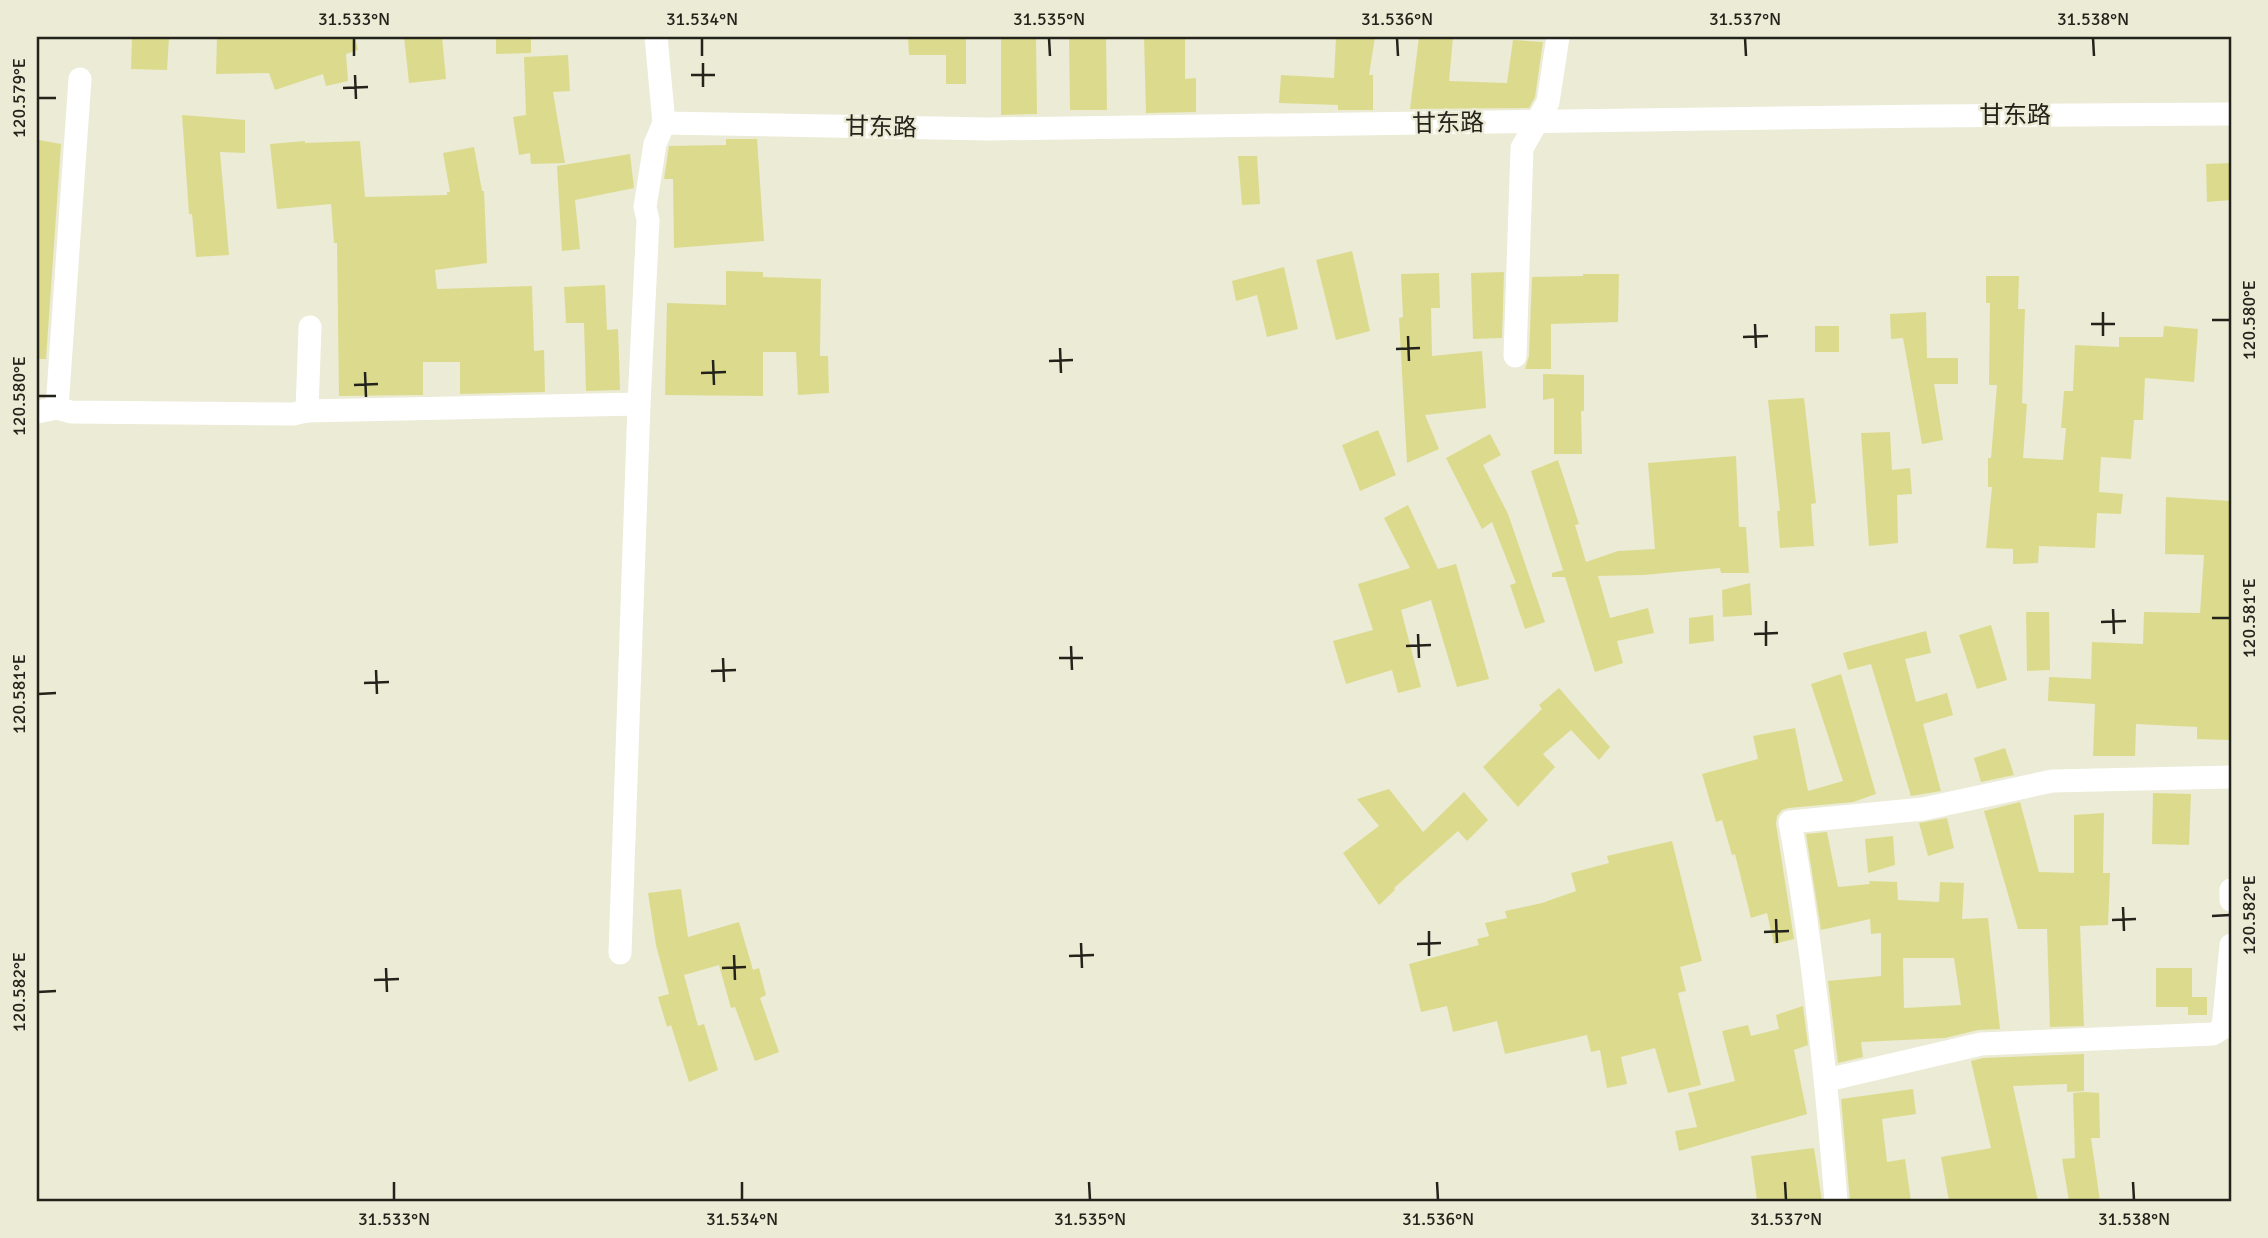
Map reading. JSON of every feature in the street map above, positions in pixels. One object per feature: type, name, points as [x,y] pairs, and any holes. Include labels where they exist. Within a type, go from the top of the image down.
[{"type":"street","points":[[620,953],[648,220],[645,207],[655,144],[664,123],[656,37]]},
{"type":"street","points":[[1515,356],[1522,148],[1548,102],[1558,37]]},
{"type":"street","points":[[80,79],[47,410],[292,414],[307,411],[639,404]]},
{"type":"street","name":"甘东路","points":[[664,123],[989,129],[2231,114]]},
{"type":"street","points":[[307,411],[310,327]]},
{"type":"street","points":[[1836,1201],[1827,1080],[1805,906],[1790,822],[1923,809],[2052,781],[2231,776]]},
{"type":"street","points":[[2231,890],[2231,900]]},
{"type":"street","points":[[1827,1080],[1981,1044],[2213,1034],[2222,1028],[2231,945]]},
{"type":"building","points":[[132,37],[169,37],[167,70],[131,69]]},
{"type":"building","points":[[217,37],[355,37],[358,50],[346,54],[348,81],[326,86],[323,74],[275,90],[269,73],[216,74]]},
{"type":"building","points":[[404,37],[442,37],[446,79],[409,83]]},
{"type":"building","points":[[496,37],[531,37],[531,53],[496,54]]},
{"type":"building","points":[[908,37],[966,37],[966,84],[946,84],[946,55],[909,55]]},
{"type":"building","points":[[1001,37],[1036,37],[1037,114],[1001,115]]},
{"type":"building","points":[[1069,37],[1106,37],[1107,110],[1070,110]]},
{"type":"building","points":[[1144,37],[1185,37],[1185,79],[1196,78],[1196,112],[1146,113]]},
{"type":"building","points":[[1336,37],[1375,37],[1369,75],[1373,75],[1373,110],[1338,110],[1338,105],[1279,103],[1281,75],[1334,78]]},
{"type":"building","points":[[1419,37],[1453,37],[1449,81],[1507,83],[1513,40],[1543,42],[1535,97],[1529,108],[1410,109]]},
{"type":"building","points":[[568,55],[570,91],[553,92],[565,163],[531,164],[530,153],[519,155],[513,117],[526,115],[524,57]]},
{"type":"building","points":[[182,115],[245,120],[245,153],[220,152],[229,255],[196,257],[192,214],[189,214]]},
{"type":"building","points":[[726,139],[757,139],[764,241],[674,248],[673,179],[664,179],[669,146],[726,145]]},
{"type":"building","points":[[39,140],[61,144],[46,359],[37,359]]},
{"type":"building","points":[[360,141],[365,197],[447,195],[447,192],[450,192],[443,153],[474,147],[484,191],[487,263],[435,270],[437,289],[532,286],[534,351],[544,350],[545,392],[460,394],[460,362],[423,362],[423,395],[339,396],[337,243],[334,243],[331,204],[277,209],[270,144]]},
{"type":"building","points":[[630,154],[634,188],[575,200],[580,249],[562,251],[557,166]]},
{"type":"building","points":[[1238,156],[1257,156],[1260,204],[1242,205]]},
{"type":"building","points":[[2231,163],[2231,200],[2207,202],[2206,164]]},
{"type":"building","points":[[1352,251],[1370,331],[1336,340],[1316,260]]},
{"type":"building","points":[[1284,267],[1298,329],[1267,337],[1257,295],[1236,301],[1232,281]]},
{"type":"building","points":[[726,271],[763,272],[763,277],[821,279],[820,356],[828,356],[829,393],[798,395],[796,352],[763,352],[763,396],[665,395],[667,303],[726,305]]},
{"type":"building","points":[[1504,272],[1502,338],[1473,339],[1471,273]]},
{"type":"building","points":[[1439,273],[1440,308],[1431,308],[1432,356],[1482,351],[1486,408],[1425,415],[1439,449],[1407,463],[1399,318],[1403,317],[1401,274]]},
{"type":"building","points":[[1619,274],[1618,322],[1551,324],[1551,369],[1525,369],[1529,356],[1532,277]]},
{"type":"building","points":[[1986,276],[2019,276],[2018,309],[2025,309],[2022,403],[2027,404],[2023,458],[2063,460],[2066,428],[2061,428],[2064,391],[2073,391],[2075,345],[2119,347],[2119,337],[2163,337],[2164,326],[2198,329],[2194,382],[2145,378],[2143,420],[2134,420],[2131,459],[2101,457],[2099,492],[2123,494],[2121,514],[2097,513],[2095,548],[2039,546],[2038,563],[2013,564],[2013,549],[1986,548],[1992,487],[1988,487],[1988,458],[1991,458],[1997,385],[1989,385],[1990,303],[1986,303]]},
{"type":"building","points":[[605,285],[607,330],[618,329],[620,390],[586,391],[584,323],[566,323],[564,287]]},
{"type":"building","points":[[1926,312],[1927,358],[1958,358],[1958,384],[1934,384],[1943,440],[1922,444],[1903,338],[1891,339],[1890,314]]},
{"type":"building","points":[[1815,326],[1839,326],[1839,352],[1815,352]]},
{"type":"building","points":[[1543,374],[1584,375],[1582,454],[1554,454],[1554,398],[1543,400]]},
{"type":"building","points":[[1804,398],[1816,503],[1811,504],[1814,546],[1780,548],[1777,511],[1780,511],[1768,400]]},
{"type":"building","points":[[1378,430],[1396,475],[1360,491],[1342,445]]},
{"type":"building","points":[[1890,432],[1892,470],[1910,468],[1912,494],[1897,495],[1898,543],[1869,546],[1861,433]]},
{"type":"building","points":[[1490,434],[1501,455],[1483,465],[1508,514],[1545,622],[1525,629],[1510,585],[1516,583],[1492,522],[1482,529],[1446,458]]},
{"type":"building","points":[[1736,456],[1739,527],[1746,527],[1749,573],[1721,573],[1720,568],[1598,576],[1610,618],[1648,608],[1654,633],[1617,641],[1623,663],[1595,672],[1565,577],[1552,577],[1552,573],[1563,570],[1531,471],[1558,460],[1579,524],[1575,525],[1586,562],[1618,551],[1655,549],[1648,463]]},
{"type":"building","points":[[2166,497],[2231,501],[2231,740],[2197,739],[2197,727],[2136,724],[2135,756],[2093,756],[2095,704],[2048,701],[2049,677],[2091,679],[2092,642],[2143,644],[2144,612],[2200,613],[2204,555],[2165,554]]},
{"type":"building","points":[[1408,505],[1438,569],[1456,564],[1489,679],[1457,687],[1431,600],[1401,610],[1421,687],[1398,693],[1392,670],[1346,684],[1333,641],[1373,630],[1358,584],[1410,568],[1384,518]]},
{"type":"building","points":[[1750,583],[1752,615],[1723,617],[1722,590]]},
{"type":"building","points":[[2026,612],[2049,612],[2050,670],[2027,671]]},
{"type":"building","points":[[1713,615],[1714,641],[1689,644],[1689,618]]},
{"type":"building","points":[[1991,625],[2007,680],[1977,689],[1959,635]]},
{"type":"building","points":[[1926,631],[1931,653],[1905,659],[1916,702],[1947,693],[1953,715],[1923,724],[1941,791],[1911,796],[1871,664],[1848,670],[1843,653]]},
{"type":"building","points":[[1841,674],[1876,794],[1853,802],[1789,808],[1782,810],[1777,816],[1794,939],[1774,944],[1767,913],[1751,918],[1735,854],[1732,855],[1722,820],[1716,822],[1702,774],[1758,759],[1753,736],[1795,728],[1808,791],[1843,781],[1811,684]]},
{"type":"building","points":[[1559,688],[1610,747],[1599,760],[1571,730],[1543,754],[1555,767],[1518,807],[1483,767],[1542,709],[1539,705]]},
{"type":"building","points":[[2005,748],[2014,775],[1981,782],[1974,758]]},
{"type":"building","points":[[1389,789],[1423,832],[1464,792],[1488,820],[1467,841],[1458,831],[1394,888],[1379,905],[1343,853],[1379,826],[1357,799]]},
{"type":"building","points":[[2153,793],[2191,794],[2189,845],[2152,844]]},
{"type":"building","points":[[2020,802],[2039,872],[2074,873],[2074,815],[2104,813],[2103,873],[2110,873],[2108,925],[2080,926],[2084,1026],[2050,1027],[2047,929],[2018,929],[1984,811]]},
{"type":"building","points":[[1947,818],[1954,848],[1928,856],[1919,823]]},
{"type":"building","points":[[1827,832],[1838,887],[1870,884],[1869,881],[1897,882],[1898,900],[1939,902],[1940,882],[1964,883],[1962,919],[1988,918],[2000,1029],[1978,1030],[1945,1038],[1861,1042],[1863,1057],[1838,1063],[1828,981],[1881,976],[1881,933],[1871,934],[1870,919],[1821,930],[1806,834]],"holes":[[[1903,958],[1954,958],[1961,1005],[1904,1008]]]},
{"type":"building","points":[[1893,836],[1895,865],[1868,873],[1865,839]]},
{"type":"building","points":[[1672,841],[1702,961],[1680,967],[1686,991],[1678,993],[1701,1085],[1668,1093],[1655,1048],[1621,1057],[1627,1084],[1607,1088],[1600,1050],[1591,1052],[1587,1035],[1505,1054],[1497,1021],[1453,1032],[1447,1006],[1421,1012],[1409,964],[1479,945],[1477,939],[1489,936],[1485,923],[1507,918],[1505,911],[1542,903],[1576,891],[1571,873],[1609,863],[1607,856]]},
{"type":"building","points":[[681,889],[688,937],[739,922],[753,970],[759,968],[766,995],[760,998],[779,1052],[755,1061],[735,1007],[731,1008],[719,965],[684,975],[698,1026],[704,1024],[718,1070],[689,1082],[671,1025],[667,1027],[658,997],[669,994],[656,945],[648,893]]},
{"type":"building","points":[[2156,968],[2192,968],[2192,997],[2207,997],[2207,1015],[2188,1015],[2188,1007],[2156,1007]]},
{"type":"building","points":[[1803,1006],[1808,1045],[1794,1050],[1807,1114],[1679,1151],[1675,1131],[1697,1127],[1688,1093],[1735,1081],[1722,1031],[1748,1025],[1751,1036],[1779,1029],[1776,1015]]},
{"type":"building","points":[[2084,1054],[2084,1091],[2067,1092],[2067,1084],[2013,1086],[2038,1201],[1949,1201],[1941,1157],[1991,1148],[1971,1061],[1983,1058]]},
{"type":"building","points":[[1913,1089],[1916,1114],[1882,1119],[1887,1162],[1905,1159],[1911,1201],[1850,1201],[1841,1099]]},
{"type":"building","points":[[2073,1093],[2099,1093],[2100,1138],[2091,1138],[2100,1201],[2069,1201],[2062,1159],[2075,1158]]},
{"type":"building","points":[[1814,1148],[1822,1201],[1757,1201],[1751,1156]]}]
